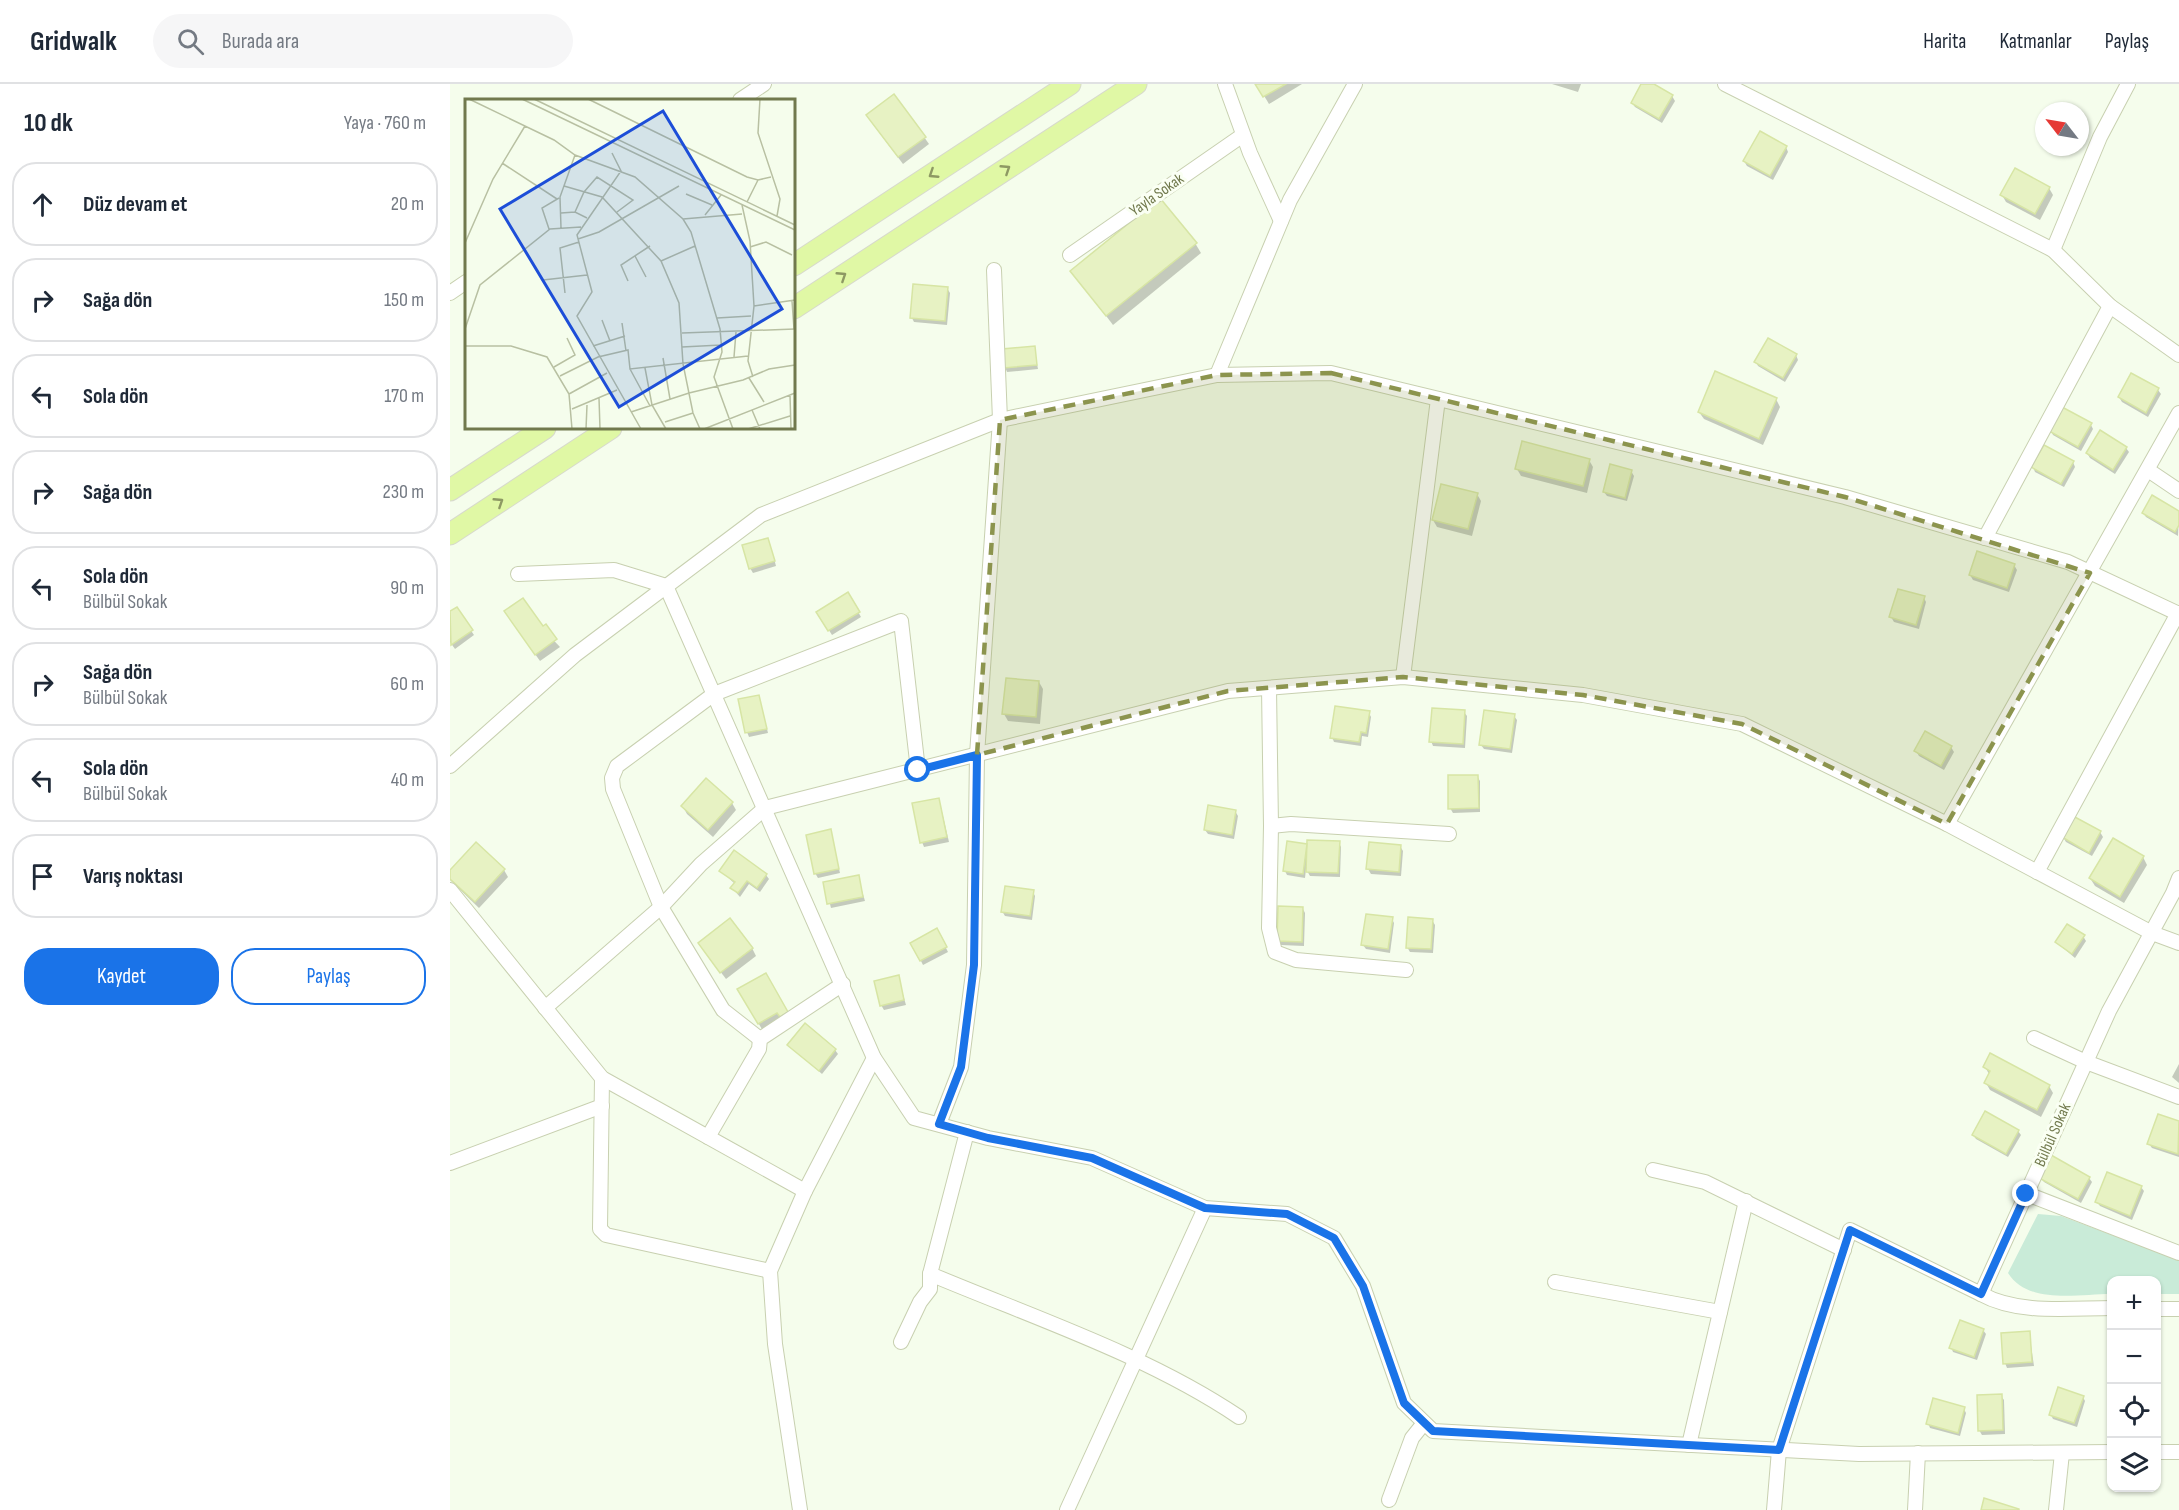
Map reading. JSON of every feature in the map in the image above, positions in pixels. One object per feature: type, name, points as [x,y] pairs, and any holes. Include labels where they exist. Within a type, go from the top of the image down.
[{"type":"highway","points":[[795,264],[1070,84]]},
{"type":"highway","points":[[795,307],[1136,84]]},
{"type":"highway","points":[[450,490],[543,429]]},
{"type":"highway","points":[[450,534],[609,429]]},
{"type":"street","points":[[742,99],[764,84]]},
{"type":"street","points":[[1225,84],[1243,135],[1281,221]]},
{"type":"street","points":[[1217,375],[1290,200],[1355,84]]},
{"type":"street","points":[[1725,84],[2053,250],[2110,306],[2179,356]]},
{"type":"street","points":[[2053,250],[2100,137],[2127,84]]},
{"type":"street","name":"Yayla Sokak","points":[[1070,255],[1243,135]]},
{"type":"street","points":[[939,1124],[961,1067],[974,965],[977,755],[1000,420],[994,270]]},
{"type":"street","points":[[450,292],[465,283]]},
{"type":"street","points":[[1985,538],[2110,306]]},
{"type":"street","points":[[450,766],[574,655],[761,515],[1000,420],[1217,375],[1331,373],[1845,497],[2068,562],[2179,614],[2037,872]]},
{"type":"street","points":[[1403,677],[1438,399]]},
{"type":"street","points":[[1947,824],[2179,413]]},
{"type":"street","points":[[2148,470],[2179,490]]},
{"type":"street","points":[[518,574],[614,570],[666,586],[874,1058],[914,1118],[968,1132],[1092,1158],[1205,1208],[1287,1214],[1334,1238],[1363,1286],[1404,1403],[1433,1431],[1468,1435],[1779,1450],[1918,1453],[2107,1452]]},
{"type":"street","points":[[760,1040],[723,1010],[661,907],[613,789],[612,778],[617,766],[714,694],[901,621],[918,770]]},
{"type":"street","points":[[545,1008],[661,907],[701,864],[765,808],[1228,691],[1403,677],[1583,695],[1742,724],[1947,824],[2152,933],[2179,943]]},
{"type":"street","points":[[1269,688],[1271,826],[1269,928],[1275,952],[1296,960],[1406,970]]},
{"type":"street","points":[[1271,826],[1291,824],[1449,834]]},
{"type":"street","name":"Bülbül Sokak","points":[[1981,1294],[2109,1011],[2179,878]]},
{"type":"street","points":[[450,890],[602,1078],[805,1191]]},
{"type":"street","points":[[708,1137],[759,1049],[760,1040],[843,984]]},
{"type":"street","points":[[2034,1038],[2086,1062],[2179,1097]]},
{"type":"street","points":[[800,1510],[775,1344],[770,1271],[805,1191],[874,1058]]},
{"type":"street","points":[[602,1078],[600,1229],[606,1235],[770,1271]]},
{"type":"street","points":[[450,1163],[602,1106]]},
{"type":"street","points":[[901,1342],[920,1302],[930,1289],[930,1274],[968,1132]]},
{"type":"street","points":[[1653,1170],[1705,1182],[1844,1250]]},
{"type":"street","points":[[2026,1194],[2179,1253]]},
{"type":"street","points":[[1689,1446],[1746,1201]]},
{"type":"street","points":[[1067,1510],[1134,1359],[1205,1208]]},
{"type":"street","points":[[1774,1510],[1779,1450],[1850,1230],[1992,1300],[2026,1307],[2107,1308]]},
{"type":"street","points":[[930,1274],[1134,1359],[1210,1398],[1239,1418]]},
{"type":"street","points":[[1555,1282],[1720,1312]]},
{"type":"street","points":[[2161,1309],[2179,1310]]},
{"type":"street","points":[[1389,1500],[1412,1438],[1424,1422]]},
{"type":"street","points":[[2161,1452],[2179,1452]]},
{"type":"street","points":[[1915,1510],[1918,1453]]},
{"type":"street","points":[[2056,1510],[2062,1453]]},
{"type":"highlighted area","points":[[1331,373],[1845,497],[2090,573],[1947,824],[1742,724],[1583,695],[1403,677],[1228,691],[977,755],[1000,420],[1217,375]]},
{"type":"green space","points":[[2038,1214],[2061,1216],[2179,1260],[2179,1294],[2161,1294],[2161,1276],[2107,1276],[2107,1294],[2055,1296],[2028,1290],[2008,1273]]},
{"type":"building","points":[[1255,84],[1286,84],[1263,97]]},
{"type":"building","points":[[1641,84],[1654,84],[1673,95],[1659,119],[1631,103]]},
{"type":"building","points":[[894,94],[926,137],[898,157],[866,115]]},
{"type":"building","points":[[1760,131],[1787,146],[1770,176],[1743,161]]},
{"type":"building","points":[[2015,168],[2050,187],[2035,214],[2000,195]]},
{"type":"building","points":[[1160,198],[1197,243],[1106,316],[1070,271]]},
{"type":"building","points":[[913,284],[948,287],[945,321],[910,318]]},
{"type":"building","points":[[1768,338],[1797,354],[1783,378],[1754,362]]},
{"type":"building","points":[[1035,346],[1037,365],[1003,368],[1002,349]]},
{"type":"building","points":[[1715,371],[1777,398],[1759,439],[1698,412]]},
{"type":"building","points":[[2131,373],[2159,388],[2146,413],[2118,397]]},
{"type":"building","points":[[2062,407],[2092,423],[2078,447],[2049,431]]},
{"type":"building","points":[[2100,430],[2127,447],[2113,470],[2086,453]]},
{"type":"building","points":[[1522,441],[1590,459],[1583,486],[1515,469]]},
{"type":"building","points":[[2044,445],[2074,461],[2061,484],[2031,467]]},
{"type":"building","points":[[1610,464],[1632,470],[1625,498],[1603,492]]},
{"type":"building","points":[[1441,484],[1478,493],[1468,529],[1432,520]]},
{"type":"building","points":[[2152,495],[2179,511],[2179,525],[2175,532],[2142,513]]},
{"type":"building","points":[[768,538],[775,561],[749,569],[742,545]]},
{"type":"building","points":[[1977,551],[2015,564],[2007,588],[1969,575]]},
{"type":"building","points":[[1898,589],[1925,596],[1916,625],[1889,617]]},
{"type":"building","points":[[848,592],[860,612],[828,631],[816,612]]},
{"type":"building","points":[[523,598],[543,626],[546,624],[557,639],[535,655],[504,611]]},
{"type":"building","points":[[457,607],[473,630],[451,645],[450,611]]},
{"type":"building","points":[[1006,678],[1039,681],[1036,717],[1002,714]]},
{"type":"building","points":[[759,695],[767,729],[745,733],[738,699]]},
{"type":"building","points":[[1335,706],[1370,711],[1366,733],[1361,732],[1359,742],[1330,738]]},
{"type":"building","points":[[1432,708],[1465,710],[1463,744],[1429,742]]},
{"type":"building","points":[[1484,710],[1515,714],[1510,749],[1479,745]]},
{"type":"building","points":[[1925,731],[1952,746],[1941,766],[1914,751]]},
{"type":"building","points":[[1448,775],[1478,775],[1479,808],[1448,809]]},
{"type":"building","points":[[706,778],[733,802],[708,830],[681,806]]},
{"type":"building","points":[[939,798],[947,837],[920,843],[912,803]]},
{"type":"building","points":[[1208,805],[1236,810],[1232,835],[1204,830]]},
{"type":"building","points":[[2073,816],[2101,831],[2089,853],[2062,837]]},
{"type":"building","points":[[831,829],[839,869],[814,874],[806,835]]},
{"type":"building","points":[[2113,838],[2144,856],[2120,897],[2089,878]]},
{"type":"building","points":[[1307,840],[1340,841],[1338,873],[1306,872]]},
{"type":"building","points":[[1287,841],[1307,844],[1303,874],[1283,871]]},
{"type":"building","points":[[476,842],[505,869],[475,902],[450,879],[450,870]]},
{"type":"building","points":[[1369,842],[1401,845],[1399,872],[1366,869]]},
{"type":"building","points":[[734,850],[767,874],[757,888],[747,881],[738,893],[730,888],[735,882],[719,871]]},
{"type":"building","points":[[859,875],[863,897],[827,904],[823,882]]},
{"type":"building","points":[[1005,886],[1034,890],[1030,916],[1001,912]]},
{"type":"building","points":[[1278,906],[1303,907],[1302,942],[1277,941]]},
{"type":"building","points":[[1366,914],[1393,917],[1388,949],[1361,945]]},
{"type":"building","points":[[1408,917],[1433,919],[1431,949],[1406,948]]},
{"type":"building","points":[[730,918],[753,948],[720,973],[698,943]]},
{"type":"building","points":[[2067,924],[2085,935],[2072,954],[2055,942]]},
{"type":"building","points":[[937,928],[947,947],[920,961],[910,943]]},
{"type":"building","points":[[766,973],[788,1012],[780,1017],[777,1013],[758,1024],[737,989]]},
{"type":"building","points":[[899,975],[904,1000],[880,1006],[874,981]]},
{"type":"building","points":[[805,1023],[836,1049],[819,1071],[787,1045]]},
{"type":"building","points":[[1990,1053],[2050,1085],[2037,1110],[1984,1083],[1990,1071],[1983,1067]]},
{"type":"building","points":[[1985,1111],[2019,1130],[2006,1154],[1972,1135]]},
{"type":"building","points":[[2158,1114],[2179,1121],[2178,1154],[2147,1144]]},
{"type":"building","points":[[2051,1155],[2090,1177],[2078,1199],[2039,1178]]},
{"type":"building","points":[[2107,1172],[2142,1186],[2130,1216],[2095,1202]]},
{"type":"building","points":[[1960,1320],[1984,1329],[1974,1357],[1949,1348]]},
{"type":"building","points":[[2030,1331],[2032,1362],[2003,1364],[2001,1333]]},
{"type":"building","points":[[2058,1387],[2084,1396],[2074,1423],[2049,1415]]},
{"type":"building","points":[[2002,1394],[2003,1430],[1978,1431],[1977,1395]]},
{"type":"building","points":[[1933,1398],[1965,1407],[1958,1433],[1926,1424]]},
{"type":"building","points":[[1984,1498],[2019,1509],[2019,1510],[1981,1510]]},
{"type":"route","points":[[918,770],[977,755],[974,965],[961,1067],[939,1124],[988,1138],[1092,1158],[1205,1208],[1287,1214],[1334,1238],[1363,1286],[1404,1403],[1433,1431],[1468,1435],[1779,1450],[1850,1230],[1981,1294],[2026,1194]]}]
